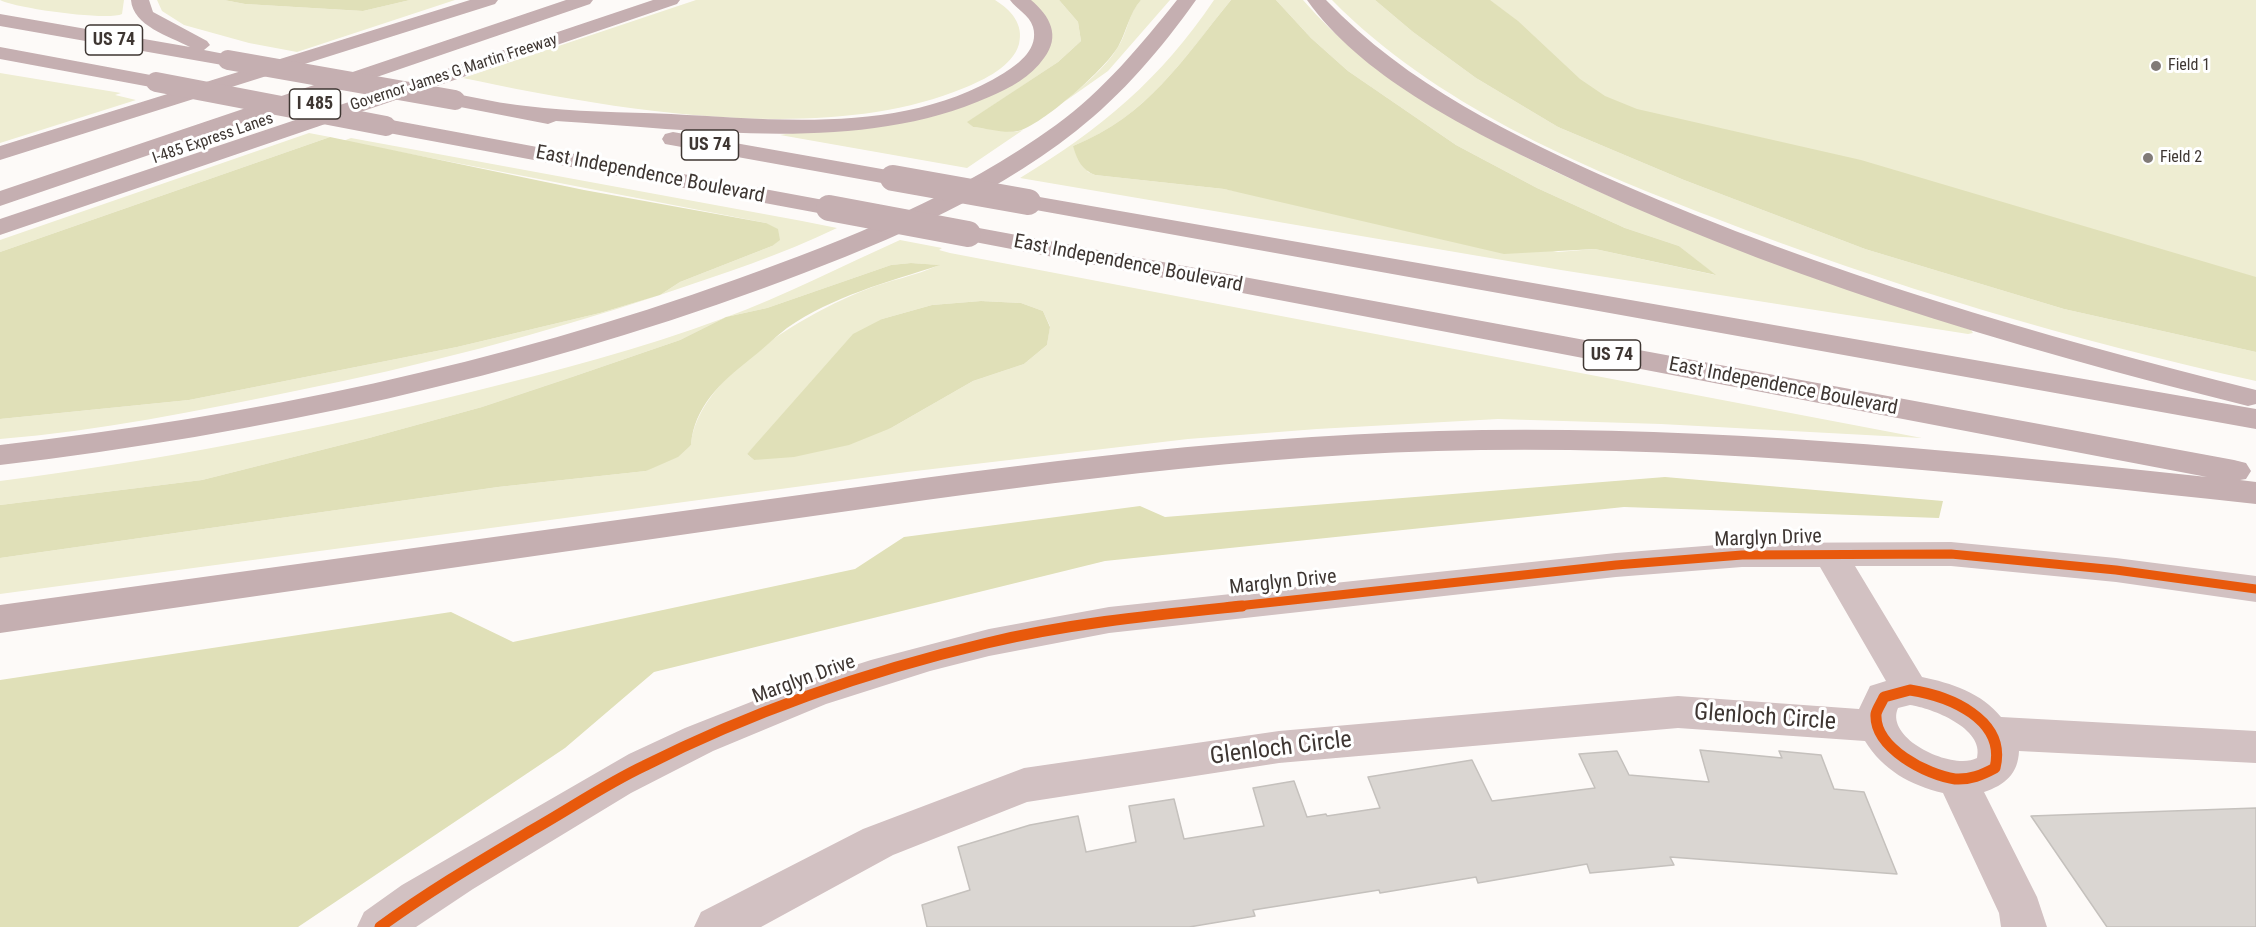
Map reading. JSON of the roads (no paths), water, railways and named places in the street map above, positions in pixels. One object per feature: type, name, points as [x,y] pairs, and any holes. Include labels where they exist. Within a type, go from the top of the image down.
[{"type":"highway","points":[[140,0],[141,9],[156,22],[228,60]]},
{"type":"highway","points":[[410,24],[471,0]]},
{"type":"highway","points":[[0,153],[489,0]]},
{"type":"highway","name":"Governor James G Martin Freeway","points":[[0,184],[552,0]]},
{"type":"highway","name":"I-485 Express Lanes","points":[[0,199],[584,0]]},
{"type":"highway","name":"I-485 Express Lanes","points":[[0,212],[415,70],[632,0]]},
{"type":"highway","name":"Governor James G Martin Freeway","points":[[0,227],[670,0]]},
{"type":"highway","points":[[616,19],[685,0]]},
{"type":"highway","points":[[526,113],[786,126],[872,122],[926,112],[991,89],[1031,62],[1043,43],[1044,34],[1038,16],[1019,0]]},
{"type":"highway","points":[[0,455],[168,432],[285,412],[408,384],[521,356],[632,324],[806,262],[962,192],[1064,129],[1129,72],[1187,0]]},
{"type":"highway","points":[[1316,0],[1369,51],[1443,102],[1545,158],[1679,218],[1799,263],[1950,315],[2064,349],[2256,399]]},
{"type":"highway","name":"East Independence Boulevard","points":[[0,20],[2256,419]]},
{"type":"highway","name":"East Independence Boulevard","points":[[0,53],[2256,475]]},
{"type":"highway","points":[[0,59],[41,61]]},
{"type":"highway","points":[[0,619],[951,485],[1185,457],[1326,445],[1562,439],[1796,447],[1909,456],[2256,493]]},
{"type":"street","name":"Marglyn Drive","points":[[380,927],[425,893],[643,766],[784,703],[932,655],[1041,630],[1109,620],[1616,565],[1742,555],[1951,554],[2116,570],[2256,589]]},
{"type":"street","points":[[1831,555],[1910,690]]},
{"type":"street","points":[[1910,690],[1932,693],[1955,702],[1976,716],[1991,733],[1999,752],[1995,768],[1980,777],[1957,780],[1932,773],[1907,760],[1888,744],[1878,726],[1876,717],[1879,703],[1892,694],[1910,690]]},
{"type":"street","name":"Glenloch Circle","points":[[717,927],[878,842],[1024,785],[1279,747],[1678,712],[1878,726]]},
{"type":"street","points":[[1991,733],[2256,747]]},
{"type":"street","points":[[1957,780],[2021,912],[2024,927]]},
{"type":"place","name":"Field 1","points":[[2156,66]]},
{"type":"place","name":"Field 2","points":[[2148,158]]}]
